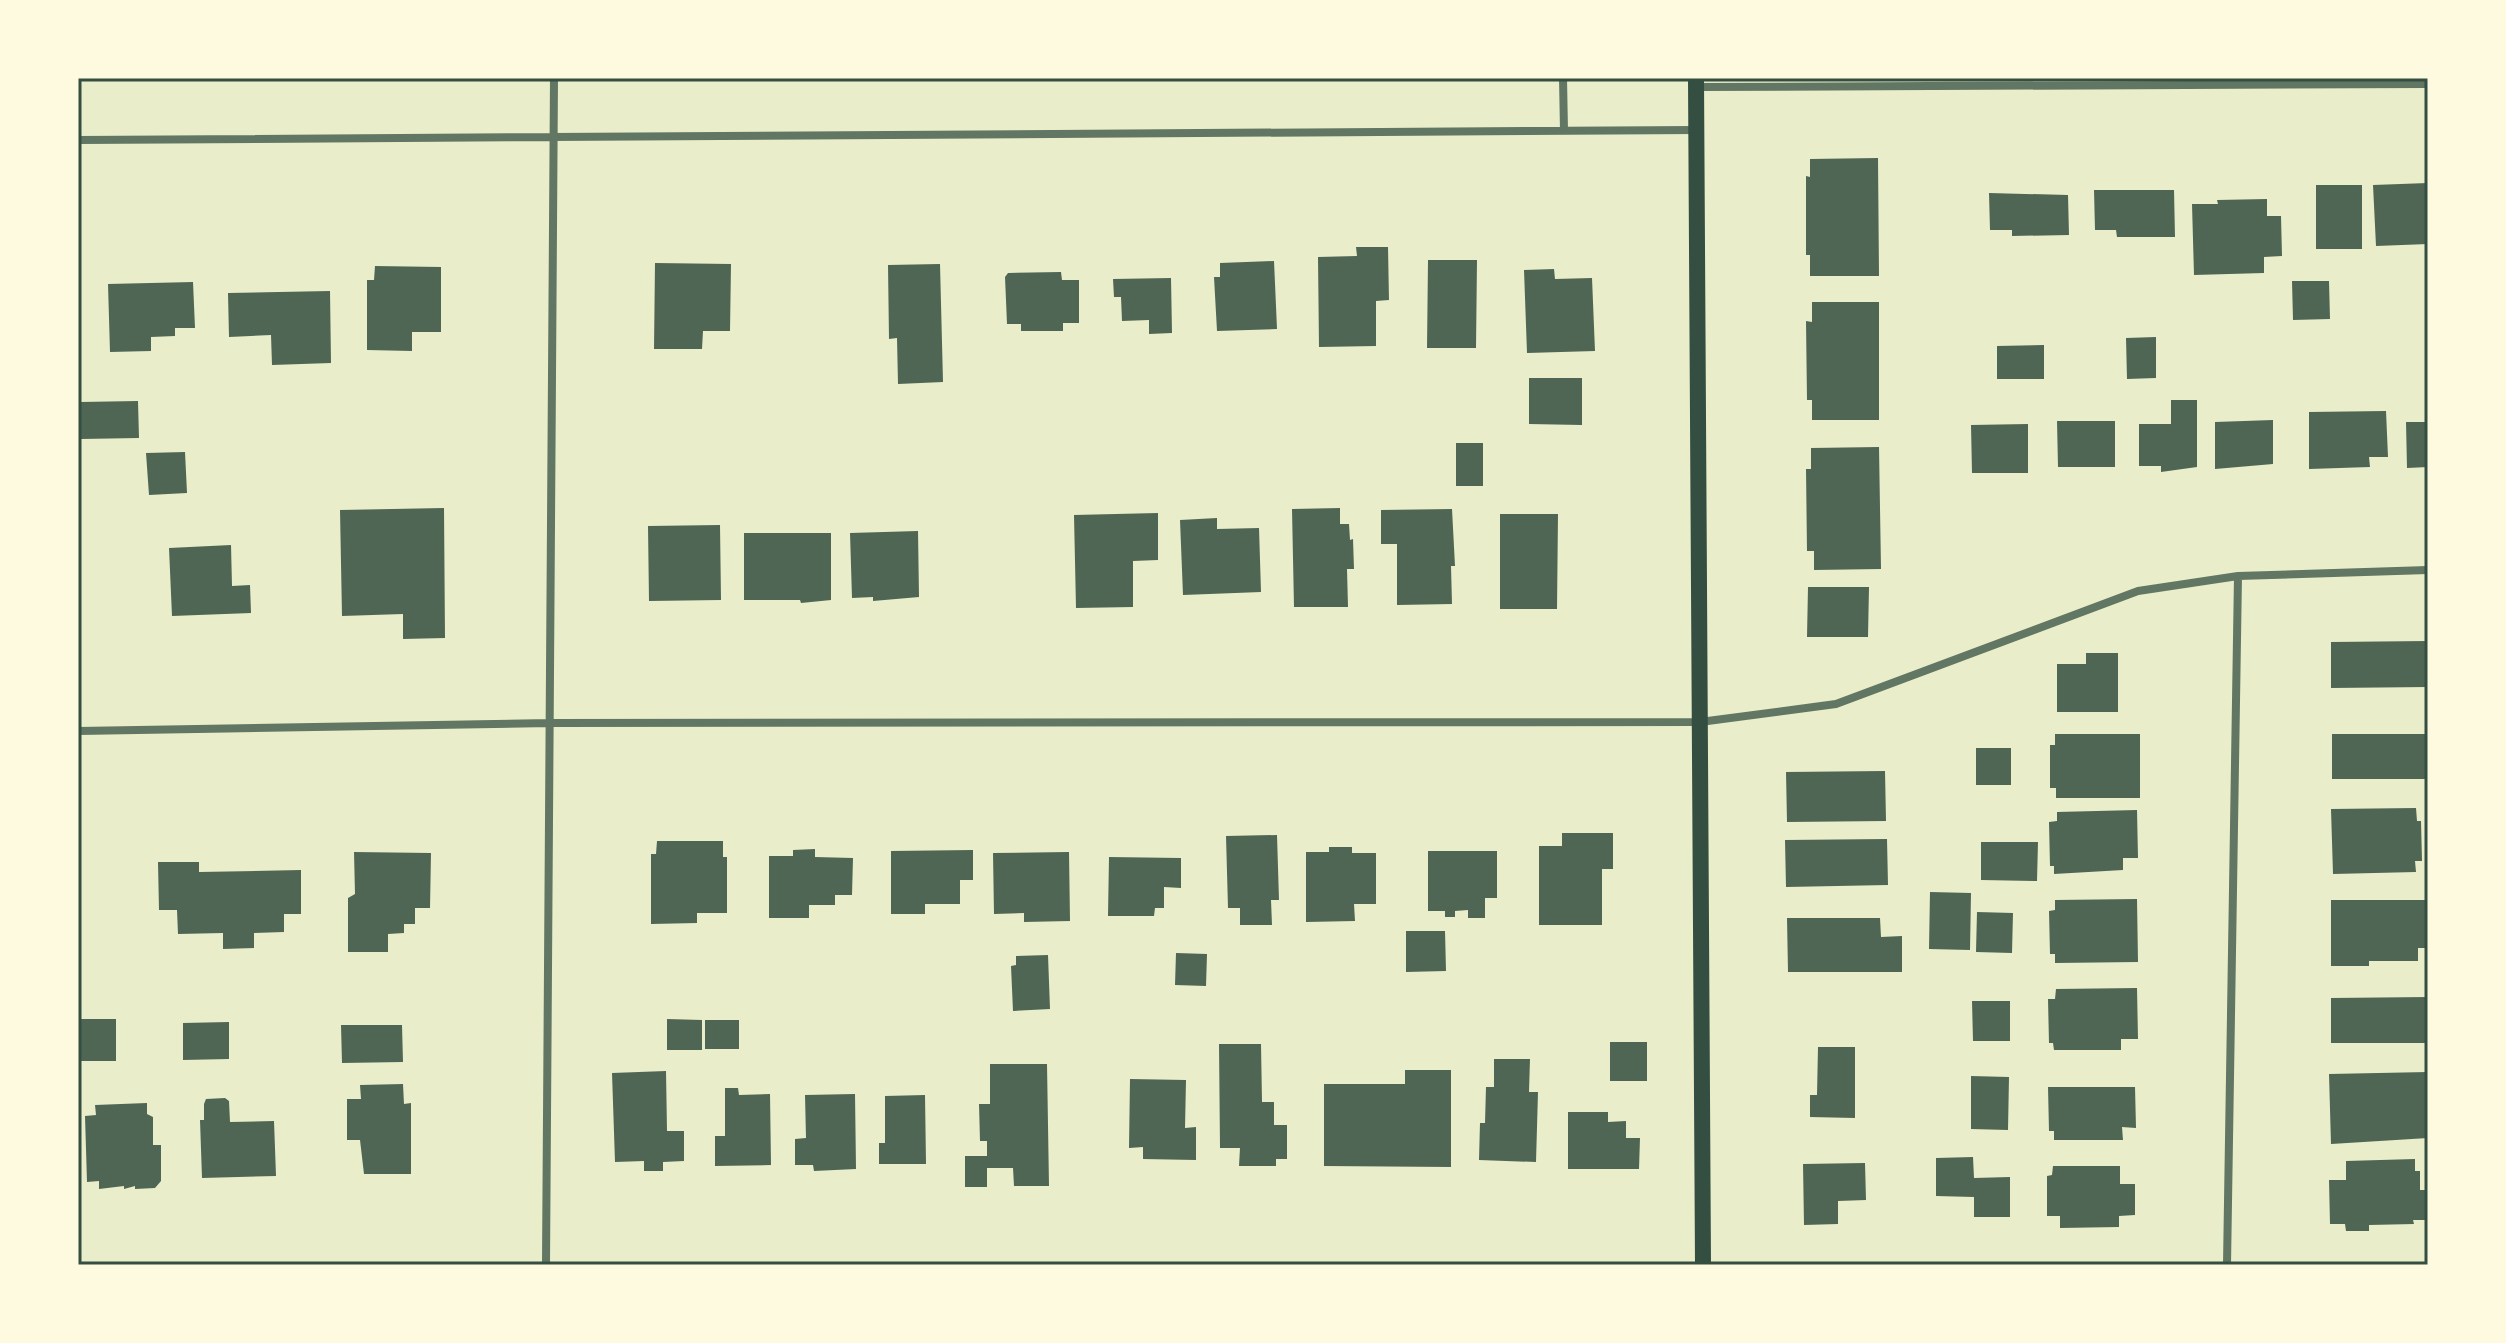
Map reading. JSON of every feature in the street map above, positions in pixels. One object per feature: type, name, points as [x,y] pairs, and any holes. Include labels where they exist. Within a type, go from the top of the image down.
[{"type":"main road","points":[[1696,82],[1703,1265]]},
{"type":"street","points":[[546,1265],[554,78]]},
{"type":"street","points":[[1563,78],[1564,131]]},
{"type":"street","points":[[1696,82],[2428,84]]},
{"type":"street","points":[[78,140],[1696,130]]},
{"type":"street","points":[[78,731],[550,723],[1700,722],[1836,704],[2138,591],[2238,576],[2428,570]]},
{"type":"street","points":[[2227,1265],[2238,576]]},
{"type":"building","points":[[1878,158],[1879,276],[1810,276],[1810,255],[1806,255],[1806,176],[1810,177],[1810,159]]},
{"type":"building","points":[[2428,183],[2428,244],[2376,246],[2373,185]]},
{"type":"building","points":[[2316,185],[2362,185],[2362,249],[2316,249]]},
{"type":"building","points":[[2094,190],[2174,190],[2175,237],[2117,237],[2116,230],[2095,230]]},
{"type":"building","points":[[1989,193],[2068,195],[2069,235],[2012,236],[2012,230],[1990,230]]},
{"type":"building","points":[[2267,199],[2267,216],[2281,216],[2282,256],[2264,257],[2264,273],[2194,275],[2192,204]]},
{"type":"building","points":[[1356,247],[1388,247],[1389,300],[1376,301],[1376,346],[1319,347],[1318,257],[1357,256]]},
{"type":"building","points":[[1428,260],[1477,260],[1476,348],[1427,348]]},
{"type":"building","points":[[1274,261],[1277,329],[1217,331],[1214,277],[1220,277],[1220,263]]},
{"type":"building","points":[[655,263],[731,264],[730,331],[703,331],[702,349],[654,349]]},
{"type":"building","points":[[940,264],[943,382],[898,384],[897,338],[889,339],[888,265]]},
{"type":"building","points":[[375,266],[441,267],[441,332],[412,332],[412,351],[367,350],[367,280],[374,280]]},
{"type":"building","points":[[1554,269],[1555,279],[1592,278],[1595,351],[1527,353],[1524,270]]},
{"type":"building","points":[[1061,272],[1062,280],[1079,280],[1079,323],[1063,323],[1063,331],[1021,331],[1021,324],[1007,324],[1005,277],[1008,273]]},
{"type":"building","points":[[1171,278],[1172,333],[1149,334],[1149,320],[1122,321],[1121,297],[1114,297],[1113,279]]},
{"type":"building","points":[[2292,281],[2329,281],[2330,319],[2293,320]]},
{"type":"building","points":[[193,282],[195,328],[175,328],[175,336],[151,337],[151,351],[110,352],[108,284]]},
{"type":"building","points":[[330,291],[331,363],[272,365],[271,335],[229,337],[228,293]]},
{"type":"building","points":[[1812,302],[1879,302],[1879,420],[1812,420],[1812,400],[1807,400],[1806,321],[1812,322]]},
{"type":"building","points":[[2156,337],[2156,378],[2127,379],[2126,338]]},
{"type":"building","points":[[2044,345],[2044,379],[1997,379],[1997,346]]},
{"type":"building","points":[[1529,378],[1582,378],[1582,425],[1529,424]]},
{"type":"building","points":[[2171,400],[2197,400],[2197,467],[2161,472],[2161,466],[2139,466],[2139,424],[2171,424]]},
{"type":"building","points":[[138,401],[139,438],[81,439],[81,402]]},
{"type":"building","points":[[2386,411],[2388,457],[2369,457],[2370,467],[2309,469],[2309,412]]},
{"type":"building","points":[[2273,420],[2273,464],[2215,469],[2215,422]]},
{"type":"building","points":[[2057,421],[2115,421],[2115,467],[2058,467]]},
{"type":"building","points":[[2406,422],[2428,422],[2428,467],[2407,468]]},
{"type":"building","points":[[2028,424],[2028,473],[1972,473],[1971,425]]},
{"type":"building","points":[[1456,443],[1483,443],[1483,486],[1456,486]]},
{"type":"building","points":[[1879,447],[1881,569],[1814,570],[1814,551],[1807,551],[1806,469],[1811,469],[1811,448]]},
{"type":"building","points":[[185,452],[187,493],[149,495],[146,453]]},
{"type":"building","points":[[444,508],[445,638],[403,639],[403,614],[342,616],[340,510]]},
{"type":"building","points":[[1340,508],[1340,524],[1349,524],[1350,540],[1353,539],[1354,569],[1347,569],[1348,607],[1294,607],[1292,509]]},
{"type":"building","points":[[1452,509],[1455,566],[1451,566],[1452,604],[1397,605],[1397,544],[1381,544],[1381,510]]},
{"type":"building","points":[[1158,513],[1158,560],[1133,561],[1133,607],[1076,608],[1074,515]]},
{"type":"building","points":[[1500,514],[1558,514],[1557,609],[1500,609]]},
{"type":"building","points":[[1217,518],[1217,529],[1259,528],[1261,592],[1183,595],[1180,520]]},
{"type":"building","points":[[720,525],[721,600],[649,601],[648,526]]},
{"type":"building","points":[[918,531],[919,597],[873,601],[873,597],[852,598],[850,533]]},
{"type":"building","points":[[744,533],[831,533],[831,600],[801,603],[800,600],[744,600]]},
{"type":"building","points":[[231,545],[232,586],[250,585],[251,613],[172,616],[169,548]]},
{"type":"building","points":[[1808,587],[1869,587],[1868,637],[1807,637]]},
{"type":"building","points":[[2428,641],[2428,687],[2331,688],[2331,642]]},
{"type":"building","points":[[2086,653],[2118,653],[2118,712],[2057,712],[2057,664],[2086,664]]},
{"type":"building","points":[[2055,734],[2140,734],[2140,798],[2056,798],[2056,788],[2050,788],[2050,745],[2055,745]]},
{"type":"building","points":[[2332,734],[2428,734],[2428,779],[2332,779]]},
{"type":"building","points":[[1976,748],[2011,748],[2011,785],[1976,785]]},
{"type":"building","points":[[1885,771],[1886,821],[1787,822],[1786,772]]},
{"type":"building","points":[[2416,808],[2417,821],[2421,821],[2422,861],[2415,861],[2416,872],[2333,874],[2331,809]]},
{"type":"building","points":[[2137,810],[2138,858],[2123,858],[2123,870],[2054,874],[2054,866],[2050,866],[2049,822],[2057,821],[2057,812]]},
{"type":"building","points":[[1562,833],[1613,833],[1613,869],[1602,869],[1602,925],[1539,925],[1539,846],[1562,846]]},
{"type":"building","points":[[1277,835],[1279,900],[1271,900],[1272,925],[1240,925],[1240,908],[1228,908],[1226,836]]},
{"type":"building","points":[[1887,839],[1888,885],[1786,887],[1785,840]]},
{"type":"building","points":[[657,841],[723,841],[723,857],[727,857],[727,913],[697,913],[697,923],[651,924],[651,854],[656,854]]},
{"type":"building","points":[[1981,842],[2038,842],[2037,881],[1981,880]]},
{"type":"building","points":[[1329,847],[1352,847],[1352,853],[1376,853],[1376,904],[1354,904],[1355,921],[1306,922],[1306,852],[1329,852]]},
{"type":"building","points":[[815,849],[815,857],[853,858],[852,895],[835,895],[835,905],[809,905],[809,918],[769,918],[769,856],[793,856],[793,850]]},
{"type":"building","points":[[973,850],[973,880],[960,880],[960,904],[925,904],[925,914],[891,914],[891,851]]},
{"type":"building","points":[[1428,851],[1497,851],[1497,898],[1485,898],[1485,918],[1468,918],[1468,910],[1455,911],[1455,917],[1445,917],[1445,911],[1428,911]]},
{"type":"building","points":[[354,852],[431,853],[430,908],[415,908],[415,924],[404,924],[404,933],[388,934],[388,952],[348,952],[348,898],[355,894]]},
{"type":"building","points":[[1069,852],[1070,921],[1024,922],[1024,913],[994,914],[993,853]]},
{"type":"building","points":[[1109,857],[1181,858],[1181,888],[1164,887],[1164,908],[1155,908],[1154,916],[1108,916]]},
{"type":"building","points":[[158,862],[199,862],[199,872],[301,870],[301,914],[284,914],[284,932],[254,933],[254,948],[223,949],[223,933],[178,934],[177,910],[159,910]]},
{"type":"building","points":[[1930,892],[1971,893],[1970,950],[1929,949]]},
{"type":"building","points":[[2137,899],[2138,962],[2055,963],[2055,954],[2050,954],[2049,911],[2055,910],[2055,900]]},
{"type":"building","points":[[2331,900],[2428,900],[2428,948],[2418,948],[2418,961],[2369,961],[2369,966],[2331,966]]},
{"type":"building","points":[[1977,912],[2013,913],[2012,953],[1976,952]]},
{"type":"building","points":[[1787,918],[1880,918],[1881,937],[1902,936],[1902,972],[1788,972]]},
{"type":"building","points":[[1406,931],[1445,931],[1446,971],[1406,972]]},
{"type":"building","points":[[1176,953],[1207,954],[1206,986],[1175,985]]},
{"type":"building","points":[[1048,955],[1050,1009],[1013,1011],[1011,966],[1016,965],[1016,956]]},
{"type":"building","points":[[2137,988],[2138,1039],[2121,1039],[2121,1050],[2054,1050],[2053,1043],[2049,1043],[2048,999],[2055,999],[2056,989]]},
{"type":"building","points":[[2428,997],[2428,1043],[2331,1043],[2331,998]]},
{"type":"building","points":[[1972,1001],[2010,1001],[2010,1041],[1973,1041]]},
{"type":"building","points":[[78,1019],[116,1019],[116,1061],[78,1061]]},
{"type":"building","points":[[667,1019],[702,1020],[702,1050],[667,1050]]},
{"type":"building","points":[[705,1020],[739,1020],[739,1049],[705,1049]]},
{"type":"building","points":[[229,1022],[229,1059],[183,1060],[183,1023]]},
{"type":"building","points":[[341,1025],[402,1025],[403,1062],[342,1063]]},
{"type":"building","points":[[1610,1042],[1647,1042],[1647,1081],[1610,1081]]},
{"type":"building","points":[[1219,1044],[1261,1044],[1262,1102],[1274,1102],[1274,1125],[1287,1125],[1287,1159],[1276,1159],[1276,1166],[1239,1166],[1240,1148],[1220,1148]]},
{"type":"building","points":[[1818,1047],[1855,1047],[1855,1118],[1810,1117],[1810,1095],[1817,1095]]},
{"type":"building","points":[[1494,1059],[1530,1059],[1529,1092],[1538,1092],[1536,1162],[1479,1160],[1480,1123],[1485,1123],[1486,1087],[1494,1087]]},
{"type":"building","points":[[990,1064],[1047,1064],[1049,1186],[1014,1186],[1013,1168],[987,1168],[987,1187],[965,1187],[965,1156],[987,1156],[987,1141],[980,1141],[979,1104],[990,1104]]},
{"type":"building","points":[[1405,1070],[1451,1070],[1451,1167],[1324,1166],[1324,1084],[1405,1084]]},
{"type":"building","points":[[666,1071],[667,1131],[684,1131],[684,1161],[663,1162],[663,1171],[644,1171],[644,1161],[615,1162],[612,1073]]},
{"type":"building","points":[[2428,1072],[2428,1138],[2331,1144],[2329,1074]]},
{"type":"building","points":[[1971,1076],[2009,1077],[2008,1130],[1971,1129]]},
{"type":"building","points":[[1130,1079],[1186,1080],[1185,1128],[1196,1127],[1196,1160],[1143,1159],[1143,1147],[1129,1148]]},
{"type":"building","points":[[403,1084],[404,1104],[411,1103],[411,1174],[364,1174],[360,1140],[347,1140],[347,1099],[361,1099],[360,1085]]},
{"type":"building","points":[[2048,1087],[2135,1087],[2136,1128],[2122,1127],[2123,1140],[2054,1140],[2054,1131],[2049,1131]]},
{"type":"building","points":[[725,1088],[738,1088],[739,1095],[770,1094],[771,1165],[715,1166],[715,1136],[725,1136]]},
{"type":"building","points":[[855,1094],[856,1169],[814,1171],[813,1165],[795,1165],[795,1139],[806,1138],[805,1095]]},
{"type":"building","points":[[925,1095],[926,1164],[879,1164],[879,1143],[885,1143],[885,1096]]},
{"type":"building","points":[[225,1098],[229,1101],[230,1122],[274,1121],[276,1176],[202,1178],[200,1120],[204,1120],[204,1104],[206,1099]]},
{"type":"building","points":[[147,1103],[147,1114],[153,1117],[153,1145],[161,1145],[161,1181],[155,1188],[135,1189],[135,1186],[124,1189],[124,1186],[99,1189],[99,1181],[87,1182],[85,1116],[96,1115],[95,1105]]},
{"type":"building","points":[[1568,1112],[1608,1112],[1608,1122],[1626,1121],[1626,1138],[1640,1138],[1639,1169],[1568,1169]]},
{"type":"building","points":[[1973,1157],[1974,1178],[2010,1177],[2010,1217],[1974,1217],[1974,1197],[1936,1196],[1936,1158]]},
{"type":"building","points":[[2415,1159],[2415,1171],[2420,1171],[2420,1190],[2428,1190],[2428,1220],[2413,1220],[2414,1224],[2369,1225],[2369,1231],[2346,1231],[2345,1224],[2330,1224],[2329,1180],[2346,1180],[2346,1161]]},
{"type":"building","points":[[1865,1163],[1866,1200],[1838,1201],[1838,1224],[1804,1225],[1803,1164]]},
{"type":"building","points":[[2053,1166],[2120,1166],[2120,1184],[2135,1184],[2135,1215],[2119,1216],[2119,1227],[2060,1228],[2060,1216],[2047,1216],[2047,1176],[2052,1175]]}]
